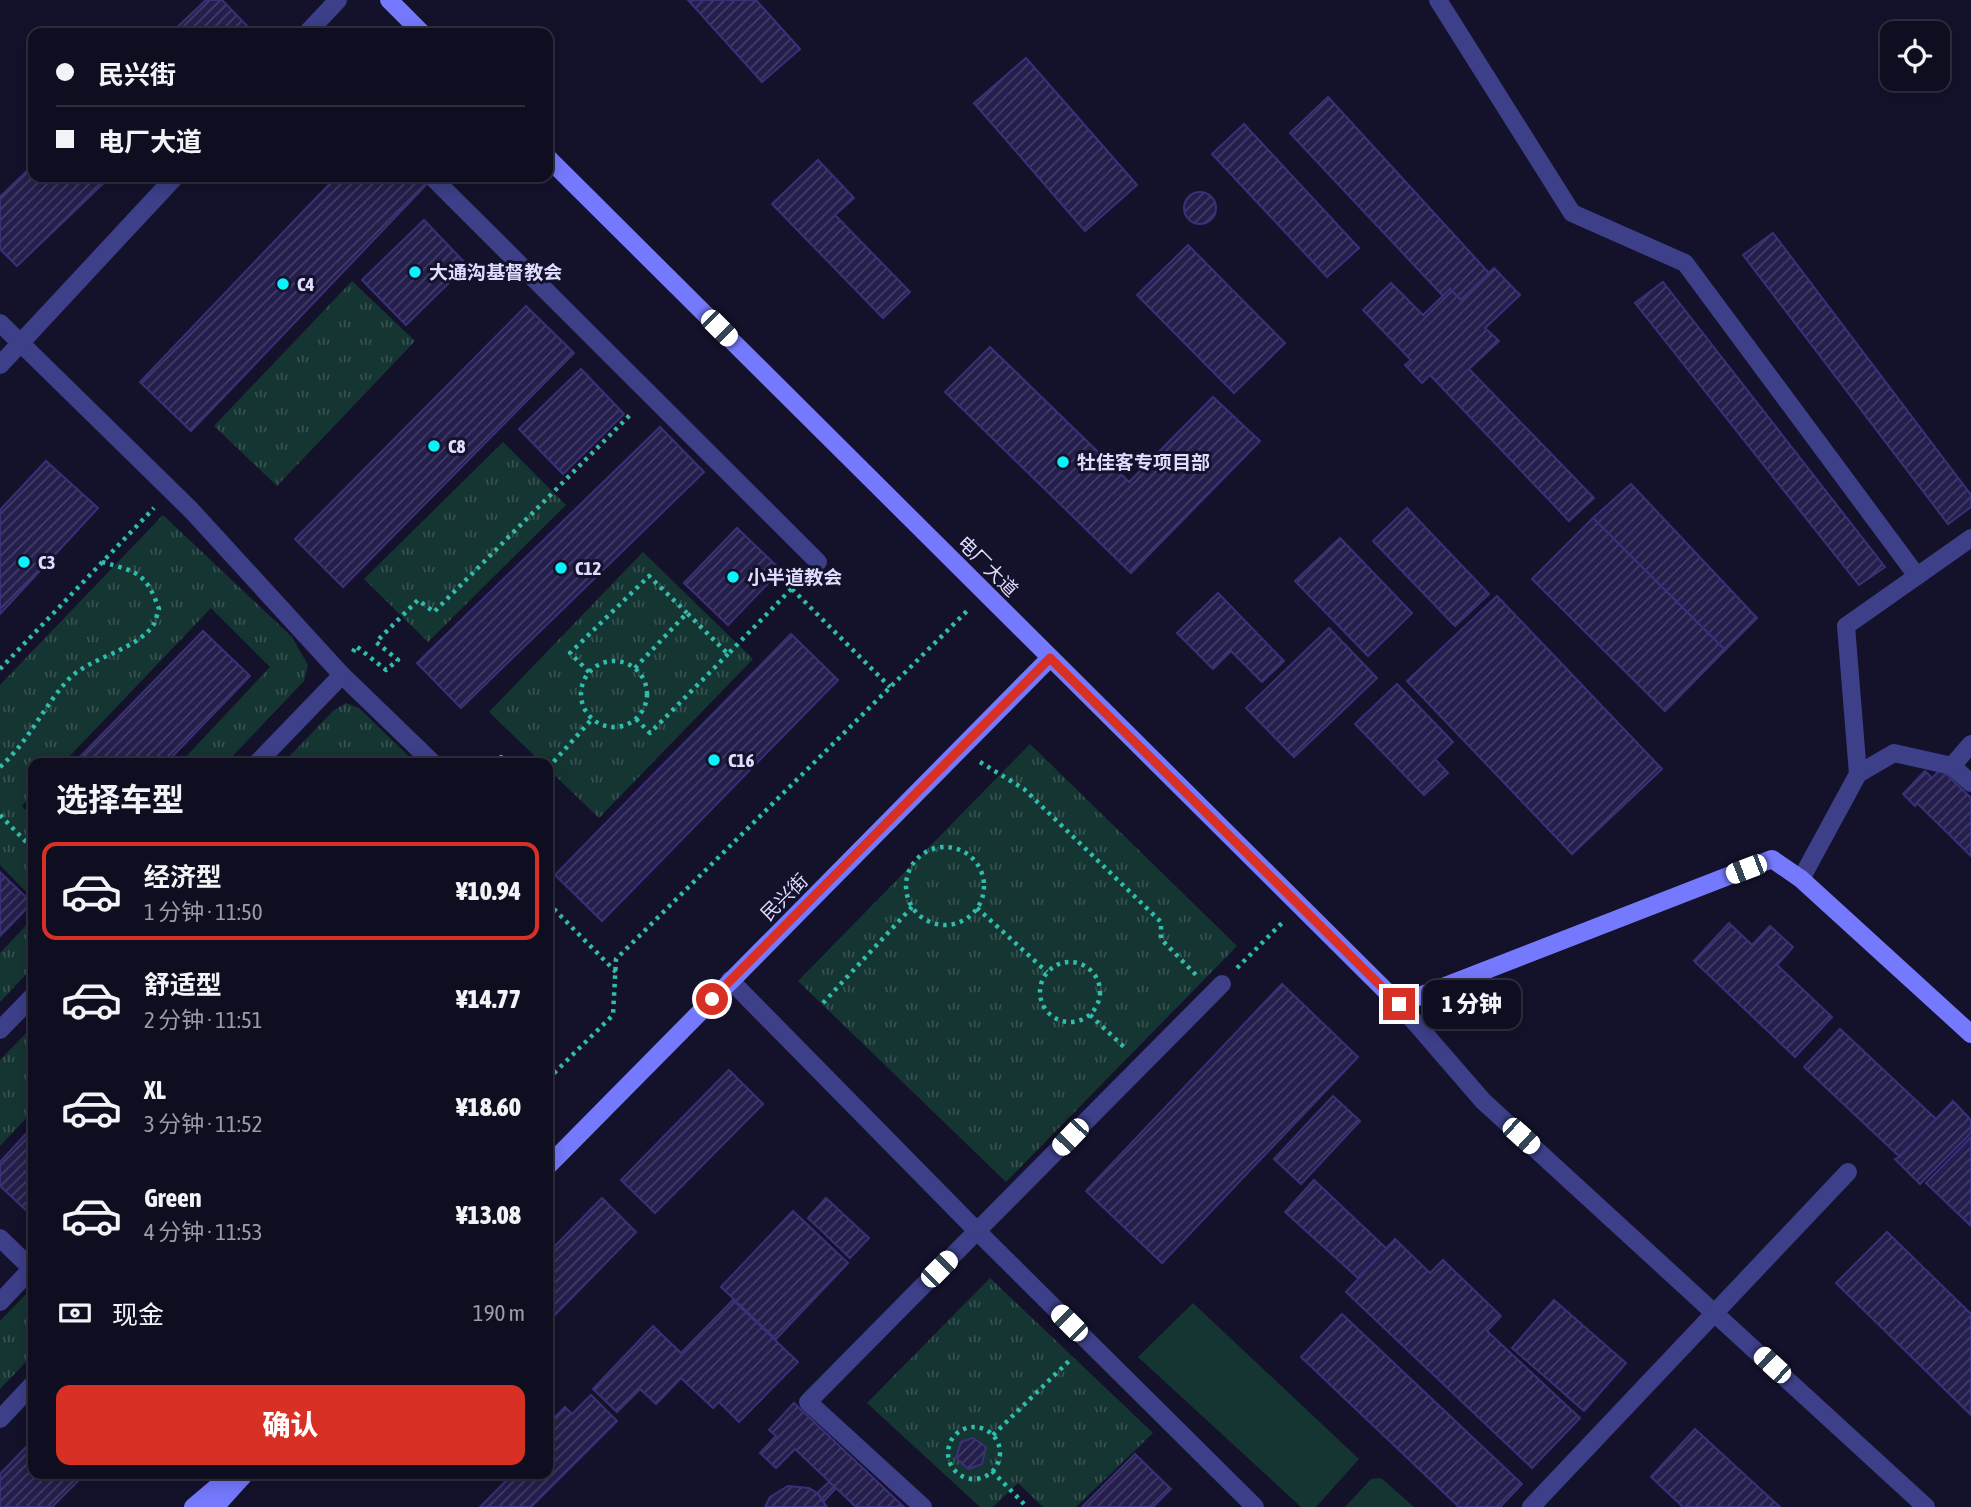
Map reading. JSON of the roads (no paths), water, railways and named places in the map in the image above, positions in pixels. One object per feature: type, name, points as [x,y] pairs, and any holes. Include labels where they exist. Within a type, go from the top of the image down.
[{"type":"street","points":[[312,28],[338,0]]},
{"type":"street","points":[[389,0],[417,28]]},
{"type":"street","points":[[1438,0],[1572,213],[1685,263],[1917,576]]},
{"type":"street","name":"电厂大道","points":[[553,163],[1399,1004]]},
{"type":"street","points":[[0,365],[170,182]]},
{"type":"street","points":[[437,182],[818,562]]},
{"type":"street","points":[[0,323],[171,491],[342,675],[428,758]]},
{"type":"street","points":[[1858,774],[1846,626],[1971,538]]},
{"type":"street","name":"民兴街","points":[[553,1161],[1050,658]]},
{"type":"street","points":[[262,758],[342,675]]},
{"type":"street","points":[[1952,766],[1971,744]]},
{"type":"street","points":[[1801,878],[1858,774],[1895,753],[1952,766],[1971,783]]},
{"type":"street","points":[[1926,1507],[1483,1101],[1399,1004],[1772,859],[1801,878],[1971,1034]]},
{"type":"street","points":[[730,980],[977,1231],[1255,1507]]},
{"type":"street","points":[[923,1507],[808,1402],[1218,988]]},
{"type":"street","points":[[0,1030],[28,1001]]},
{"type":"street","points":[[1531,1507],[1848,1172]]},
{"type":"street","points":[[0,1238],[28,1264]]},
{"type":"street","points":[[0,1302],[28,1274]]},
{"type":"street","points":[[0,1419],[28,1389]]},
{"type":"street","points":[[193,1507],[226,1479]]},
{"type":"street","points":[[215,1507],[240,1479]]},
{"type":"place","name":"大通沟基督教会","points":[[415,272]]},
{"type":"place","name":"C4","points":[[283,284]]},
{"type":"place","name":"C8","points":[[434,446]]},
{"type":"place","name":"牡佳客专项目部","points":[[1063,462]]},
{"type":"place","name":"C3","points":[[24,562]]},
{"type":"place","name":"C12","points":[[561,568]]},
{"type":"place","name":"小半道教会","points":[[733,577]]},
{"type":"place","name":"C16","points":[[714,760]]}]
